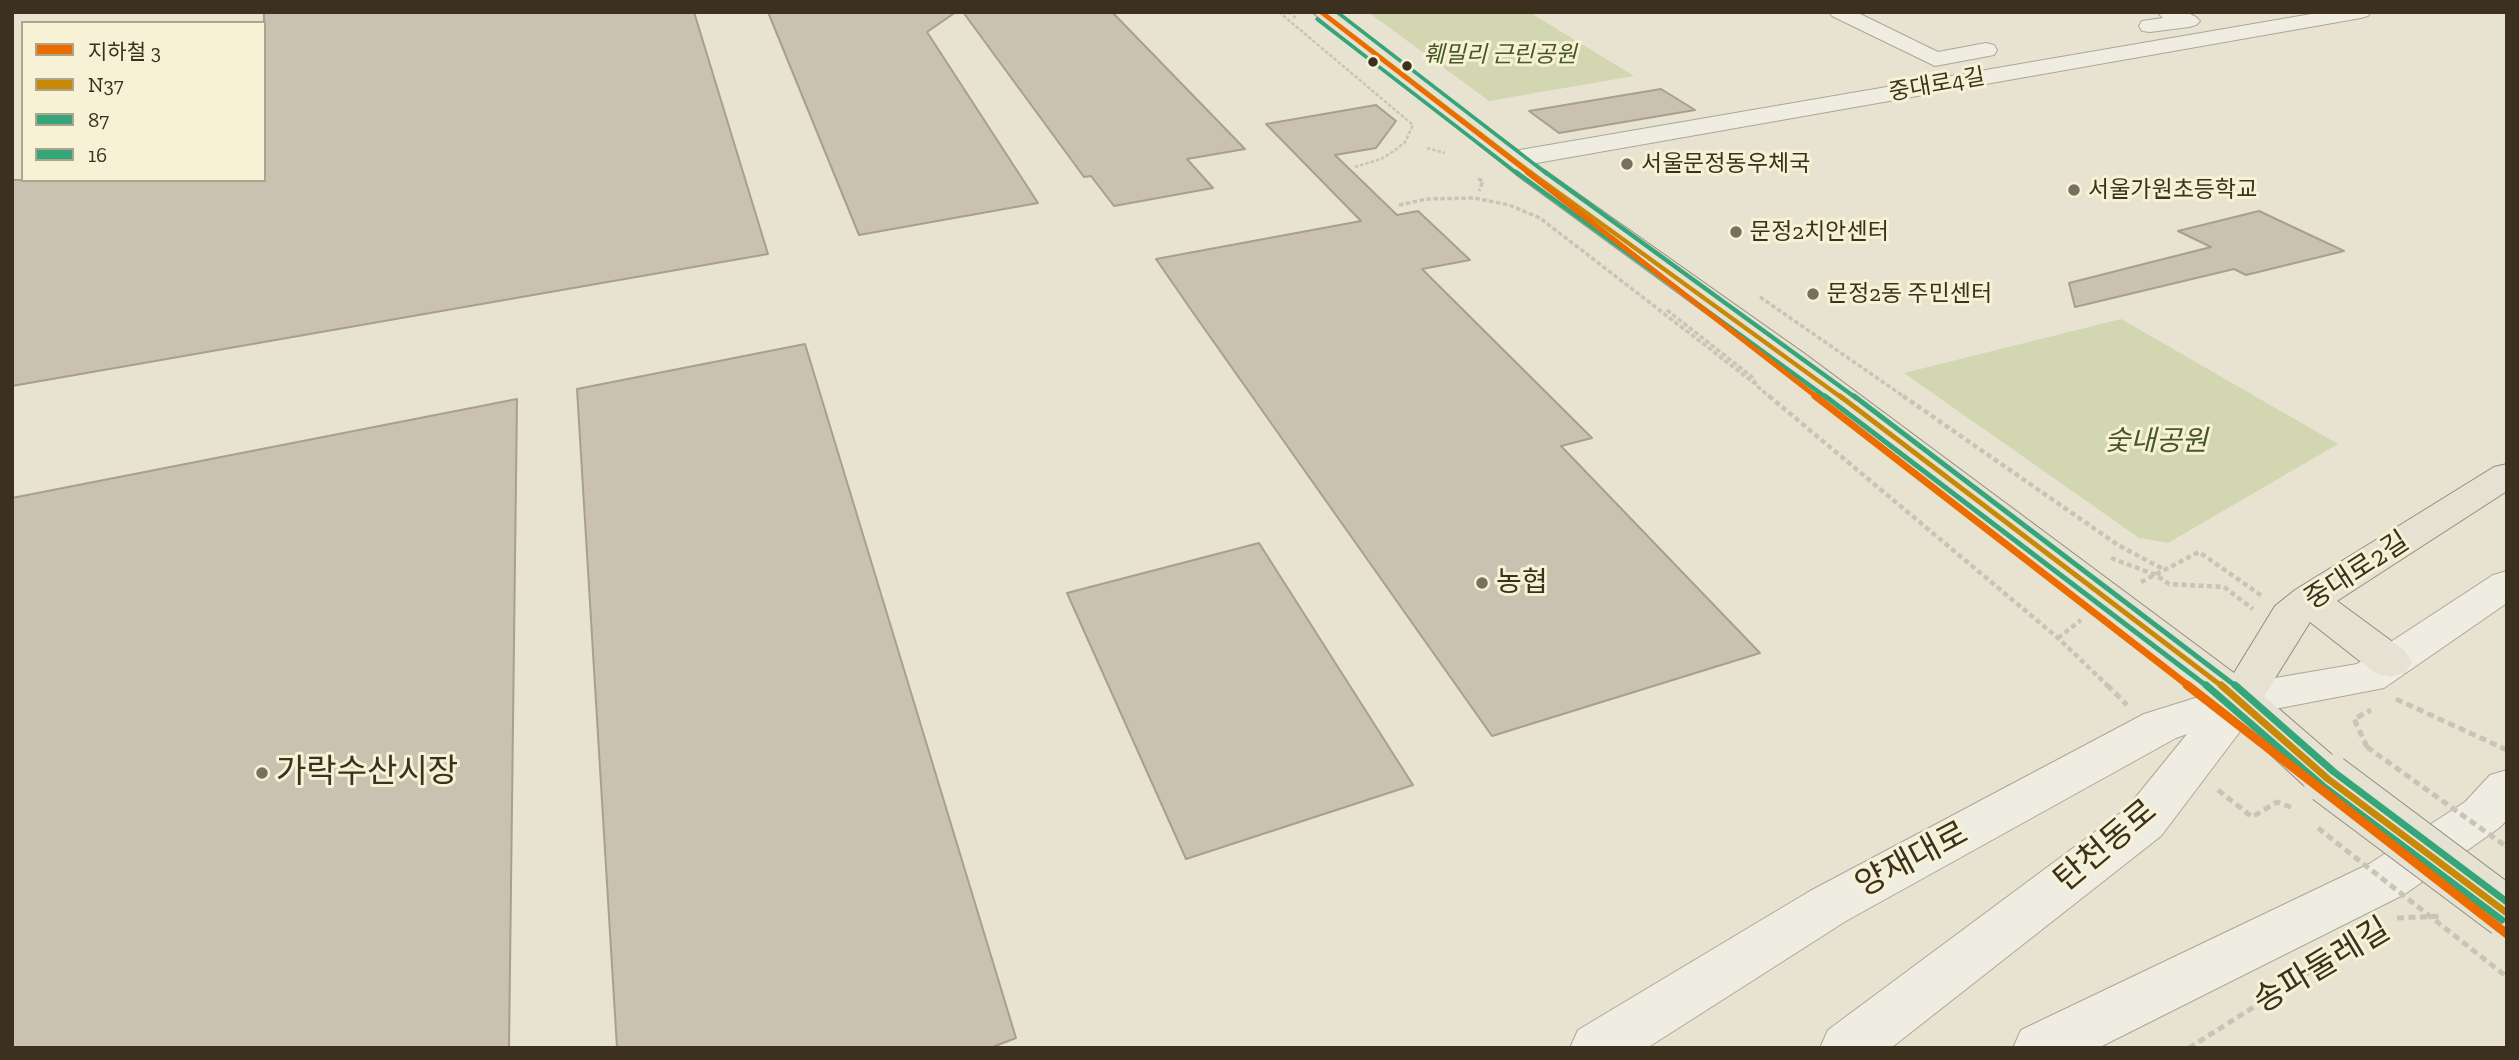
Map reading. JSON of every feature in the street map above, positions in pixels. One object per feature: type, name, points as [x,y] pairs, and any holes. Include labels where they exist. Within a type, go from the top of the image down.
[{"type":"main road","points":[[1322,12],[1514,159],[1793,361],[2240,700],[2308,801],[2507,913]]},
{"type":"main road","name":"중대로2길","points":[[2240,700],[2299,608],[2507,475]]},
{"type":"main road","points":[[2299,608],[2391,680]]},
{"type":"street","points":[[1839,12],[1935,59],[2001,48]]},
{"type":"street","points":[[2135,28],[2189,21],[2166,12]]},
{"type":"street","name":"중대로4길","points":[[1514,159],[2361,12]]},
{"type":"street","points":[[2240,700],[2369,677],[2391,680],[2507,584]]},
{"type":"street","name":"양재대로","points":[[1598,1048],[1828,906],[2160,726],[2240,700]]},
{"type":"street","name":"탄천동로","points":[[1848,1048],[2144,822],[2240,700]]},
{"type":"street","points":[[2041,1048],[2387,878],[2482,815],[2507,788]]},
{"type":"path","points":[[1279,12],[1413,124],[1405,142],[1394,151],[1381,159],[1355,167]]},
{"type":"path","points":[[1427,148],[1446,153]]},
{"type":"path","points":[[1478,178],[1483,181],[1479,191]]},
{"type":"path","points":[[1399,205],[1427,199],[1474,198],[1509,205],[1540,218],[1757,386],[2058,638],[2108,600],[2199,552],[2299,608]]},
{"type":"path","points":[[1750,290],[2118,545],[2165,570]]},
{"type":"path","points":[[1751,376],[1757,386]]},
{"type":"path","points":[[2391,680],[2507,750]]},
{"type":"path","points":[[2374,708],[2354,719],[2367,747],[2507,847]]},
{"type":"path","points":[[2252,817],[2277,802],[2308,801]]},
{"type":"path","points":[[2314,825],[2507,977]]},
{"type":"path","name":"송파둘레길","points":[[2394,918],[2444,916]]},
{"type":"path","name":"송파둘레길","points":[[2189,1048],[2371,933]]},
{"type":"green space","name":"훼밀리 근린공원","points":[[1368,12],[1529,12],[1634,76],[1489,101]]},
{"type":"green space","name":"숯내공원","points":[[2121,319],[2338,444],[2168,543],[2139,538],[1904,373]]},
{"type":"building","points":[[264,12],[694,12],[768,254],[12,386],[12,180],[266,182]]},
{"type":"building","points":[[768,12],[956,12],[927,32],[1038,203],[859,235]]},
{"type":"building","points":[[963,12],[1112,12],[1245,149],[1187,159],[1213,188],[1114,206],[1091,176],[1084,177]]},
{"type":"building","points":[[1661,89],[1695,110],[1559,133],[1529,111]]},
{"type":"building","points":[[1376,105],[1396,121],[1376,148],[1335,155],[1397,215],[1418,211],[1470,260],[1422,269],[1592,438],[1561,446],[1760,653],[1492,736],[1194,314],[1156,259],[1361,221],[1266,124]]},
{"type":"building","points":[[2259,211],[2344,251],[2246,275],[2234,269],[2075,307],[2069,283],[2211,247],[2178,231]]},
{"type":"building","points":[[805,344],[1016,1038],[990,1048],[617,1048],[577,389]]},
{"type":"building","name":"가락수산시장","points":[[517,399],[509,1048],[12,1048],[12,498]]},
{"type":"building","points":[[1259,543],[1413,785],[1186,859],[1067,593]]},
{"type":"metro line","name":"3","points":[[1321,12],[2507,934]]},
{"type":"transit line","name":"N37","points":[[1322,12],[1531,173],[1793,361],[2240,700],[2328,779],[2507,913]]},
{"type":"transit line","name":"16","points":[[1337,12],[1536,166],[1798,354],[2245,693],[2334,772],[2507,902]]},
{"type":"transit line","name":"87","points":[[1317,19],[1526,180],[1788,368],[2234,707],[2323,786],[2502,920]]},
{"type":"place","name":"서울문정동우체국","points":[[1627,164]]},
{"type":"place","name":"서울가원초등학교","points":[[2074,190]]},
{"type":"place","name":"문정2치안센터","points":[[1736,232]]},
{"type":"place","name":"문정2동 주민센터","points":[[1813,294]]},
{"type":"place","name":"농협","points":[[1482,583]]},
{"type":"place","name":"가락수산시장","points":[[262,773]]}]
